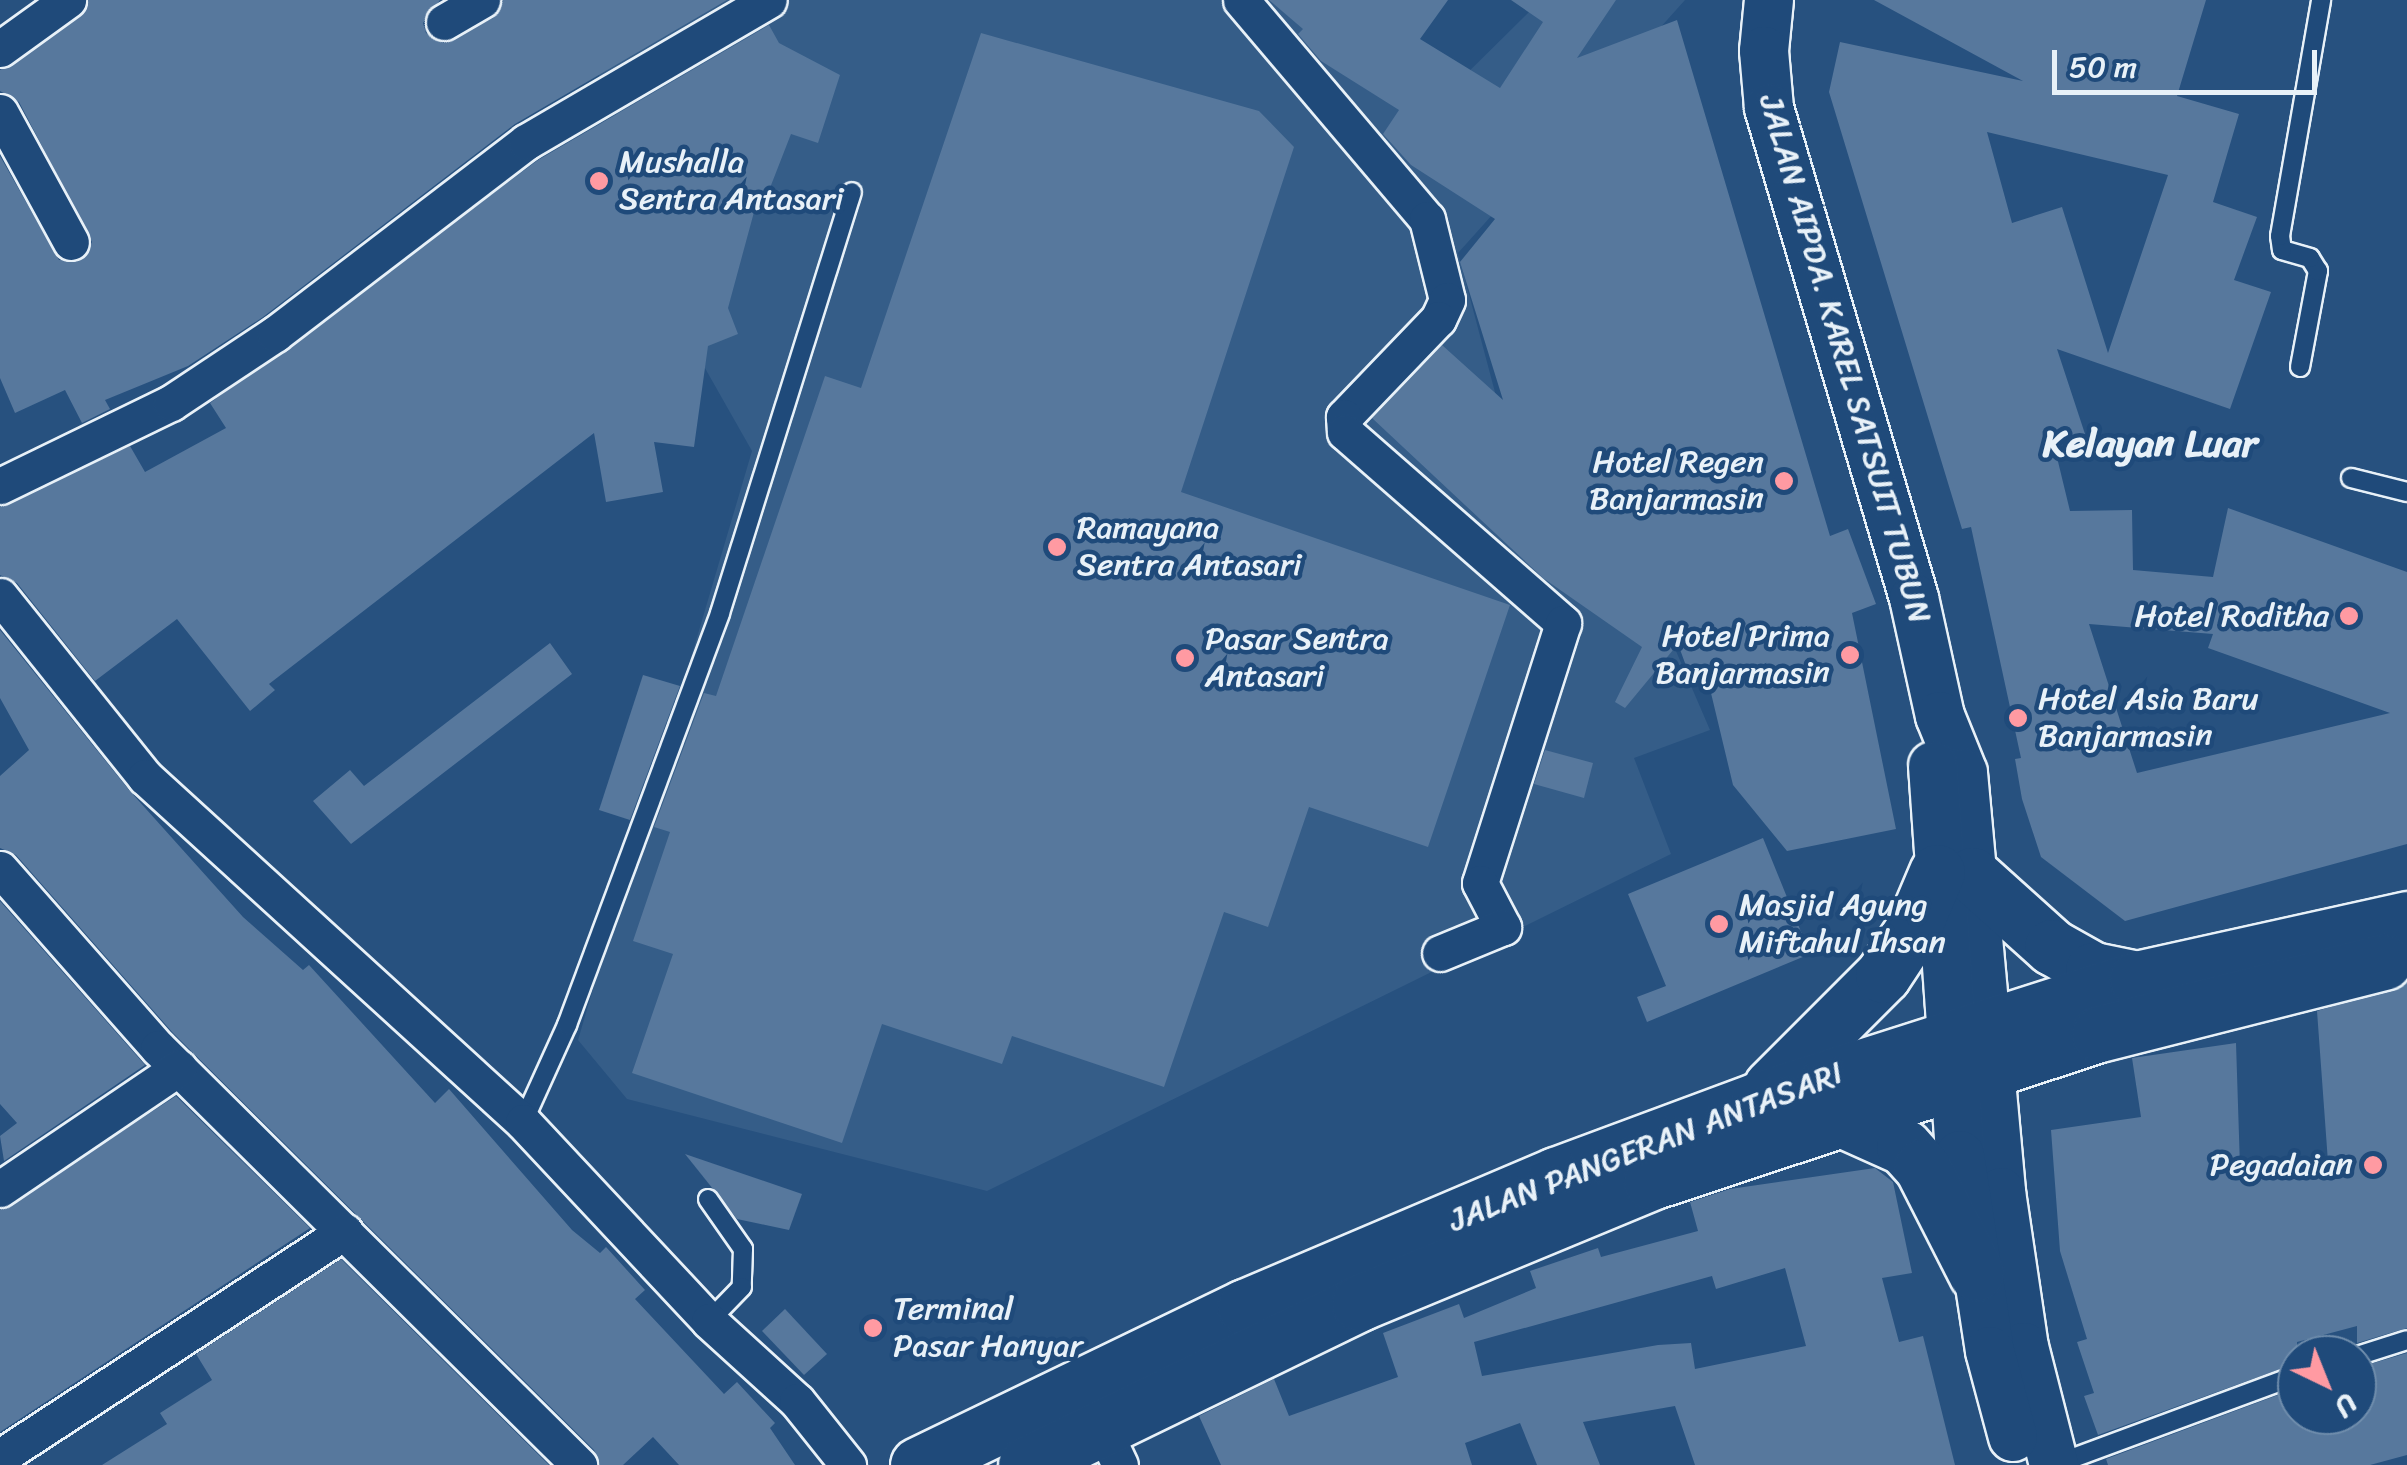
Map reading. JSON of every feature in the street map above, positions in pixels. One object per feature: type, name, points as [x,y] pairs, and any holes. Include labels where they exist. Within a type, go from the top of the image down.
[{"type":"highway","points":[[1758,1100],[1884,975],[1954,874],[2052,947],[2093,970],[2137,979]]},
{"type":"highway","name":"JALAN PANGERAN ANTASARI","points":[[1026,1465],[1111,1446],[1359,1303],[1529,1230],[1841,1119],[1970,1053],[2137,979],[2407,919]]},
{"type":"highway","name":"JALAN PANGERAN ANTASARI","points":[[918,1465],[1245,1306],[1556,1176],[1758,1100],[2407,957]]},
{"type":"highway","points":[[1841,1119],[1904,1146],[1922,1168],[1976,1274]]},
{"type":"main road","name":"JALAN AIPDA. KAREL SATSUIT TUBUN","points":[[1769,0],[1764,51],[1769,108],[1904,562],[1940,716],[1962,773],[1954,874],[1970,1053]]},
{"type":"main road","points":[[1970,1053],[1976,1274],[2020,1465]]},
{"type":"main road","points":[[1970,1053],[2014,1288],[2054,1465]]},
{"type":"street","points":[[0,49],[68,0]]},
{"type":"street","points":[[444,22],[482,0]]},
{"type":"street","points":[[0,486],[170,404],[276,334],[526,142],[769,0]]},
{"type":"street","points":[[1241,0],[1427,219],[1447,300],[1438,319],[1344,417],[1345,432],[1563,623],[1480,883],[1502,927],[1440,953]]},
{"type":"street","points":[[0,112],[71,242]]},
{"type":"street","points":[[0,596],[146,777],[522,1122],[709,1322],[796,1401],[848,1465]]},
{"type":"street","points":[[0,869],[179,1068],[579,1465]]},
{"type":"street","points":[[0,1189],[179,1068]]},
{"type":"street","points":[[0,1458],[345,1232]]},
{"type":"lane","points":[[2300,367],[2318,271],[2310,258],[2282,250],[2280,236],[2321,0]]},
{"type":"lane","points":[[522,1122],[567,1025],[720,612],[852,192]]},
{"type":"lane","points":[[2351,478],[2407,492]]},
{"type":"lane","points":[[708,1199],[743,1249],[742,1287],[709,1322]]},
{"type":"lane","points":[[2377,1350],[2407,1340]]},
{"type":"lane","points":[[2054,1465],[2277,1382]]},
{"type":"shaded area","name":"Pasar Sentra Antasari","points":[[675,0],[1352,0],[1448,92],[1529,12],[1556,0],[1685,0],[1458,253],[1496,396],[1648,586],[1710,730],[1634,758],[1671,854],[987,1191],[627,1099],[578,1040],[752,451],[651,273],[681,257],[592,59]]},
{"type":"building","points":[[89,0],[440,0],[423,23],[426,33],[443,43],[493,18],[503,0],[727,0],[515,124],[263,317],[188,366],[105,400],[110,409],[82,423],[65,390],[15,413],[0,378],[0,156],[59,260],[82,260],[92,242],[19,102],[0,91],[0,70],[80,17]]},
{"type":"building","points":[[1269,0],[1448,0],[1420,39],[1500,88],[1543,22],[1511,0],[1616,0],[1577,58],[1677,20],[1830,536],[1848,529],[1876,604],[1852,613],[1896,829],[1787,851],[1733,785],[1705,668],[1689,674],[1678,644],[1625,708],[1615,702],[1642,647],[1543,578],[1372,418],[1442,345],[1503,400],[1460,262],[1495,219],[1411,165],[1383,134],[1399,110],[1321,61],[1298,34],[1303,29]]},
{"type":"building","points":[[1874,0],[2206,0],[2177,96],[2239,114],[2213,202],[2257,217],[2234,280],[2271,292],[2230,409],[2057,349],[2085,434],[2054,445],[2070,511],[2132,510],[2133,570],[2213,577],[2228,508],[2407,572],[2407,844],[2125,921],[2041,857],[2022,799],[2015,759],[2021,758],[1971,527],[1962,529],[1829,92],[1840,42],[2023,81]],"holes":[[[1987,132],[2168,175],[2108,353],[2062,207],[2012,223]],[[2089,624],[2213,634],[2208,648],[2390,713],[2137,773]]]},
{"type":"building","points":[[769,25],[779,43],[840,75],[818,143],[791,134],[768,193],[760,190],[728,308],[738,334],[708,346],[694,447],[654,442],[663,492],[606,502],[594,433],[269,684],[275,690],[250,711],[177,619],[95,681],[17,583],[0,575],[0,507],[130,446],[145,472],[226,428],[210,403],[538,160]]},
{"type":"building","name":"Ramayana Sentra Antasari","points":[[981,33],[1259,111],[1294,147],[1181,492],[1510,605],[1428,847],[1309,807],[1268,927],[1224,912],[1164,1087],[1012,1036],[1002,1064],[882,1024],[842,1143],[632,1073],[673,954],[633,941],[670,832],[654,827],[704,693],[716,696],[825,376],[861,388]]},
{"type":"building","points":[[0,630],[129,790],[243,917],[303,970],[309,965],[435,1103],[449,1089],[572,1230],[600,1253],[606,1247],[645,1290],[635,1299],[724,1394],[737,1382],[775,1423],[770,1428],[795,1465],[679,1465],[653,1437],[623,1465],[600,1465],[594,1450],[173,1033],[16,855],[0,848],[0,776],[29,750],[0,698]]},
{"type":"building","points":[[550,643],[572,674],[351,844],[313,801],[350,770],[364,786]]},
{"type":"building","points":[[643,675],[680,686],[630,820],[599,810]]},
{"type":"building","points":[[1545,750],[1593,763],[1584,798],[1534,784]]},
{"type":"building","name":"Masjid Agung Miftahul Ihsan","points":[[1763,838],[1810,954],[1647,1022],[1637,997],[1666,986],[1628,894]]},
{"type":"building","points":[[0,901],[145,1065],[4,1161],[0,1136],[17,1123],[0,1104]]},
{"type":"building","points":[[2407,983],[2407,1328],[2377,1337],[2357,1335],[2357,1326],[2323,1335],[2277,1335],[2277,1370],[2098,1435],[2084,1396],[2094,1393],[2077,1342],[2087,1339],[2060,1251],[2051,1130],[2141,1117],[2132,1058],[2236,1043],[2240,1167],[2328,1162],[2317,1011]]},
{"type":"building","points":[[176,1096],[310,1228],[0,1432],[0,1210]]},
{"type":"building","points":[[685,1154],[802,1194],[789,1230],[737,1219]]},
{"type":"building","points":[[1875,1168],[1893,1182],[1912,1273],[1882,1278],[1899,1342],[1923,1336],[1955,1465],[1695,1465],[1675,1406],[1583,1422],[1600,1465],[1537,1465],[1520,1423],[1465,1443],[1472,1465],[1221,1465],[1199,1416],[1274,1379],[1289,1416],[1398,1377],[1383,1333],[1459,1304],[1464,1318],[1536,1288],[1530,1271],[1598,1248],[1601,1257],[1698,1231],[1690,1202],[1730,1189]],"holes":[[[1785,1268],[1806,1346],[1695,1369],[1691,1343],[1658,1345],[1482,1376],[1474,1342],[1712,1276],[1716,1289]]]},
{"type":"building","points":[[341,1259],[549,1465],[102,1465],[167,1424],[160,1413],[212,1380],[196,1354]]},
{"type":"building","points":[[785,1309],[827,1354],[804,1375],[762,1331]]},
{"type":"building","points":[[2407,1353],[2407,1455],[2370,1465],[2108,1465],[2106,1459],[2277,1395],[2277,1435],[2377,1435],[2377,1362]]},
{"type":"place","name":"Mushalla Sentra Antasari","points":[[599,181]]},
{"type":"place","name":"Hotel Regen Banjarmasin","points":[[1784,481]]},
{"type":"place","name":"Ramayana Sentra Antasari","points":[[1057,547]]},
{"type":"place","name":"Hotel Roditha","points":[[2349,616]]},
{"type":"place","name":"Hotel Prima Banjarmasin","points":[[1850,655]]},
{"type":"place","name":"Pasar Sentra Antasari","points":[[1185,658]]},
{"type":"place","name":"Hotel Asia Baru Banjarmasin","points":[[2018,718]]},
{"type":"place","name":"Masjid Agung Miftahul Ihsan","points":[[1719,924]]},
{"type":"place","name":"Pegadaian","points":[[2373,1165]]},
{"type":"place","name":"Terminal Pasar Hanyar","points":[[873,1328]]},
{"type":"district","name":"Kelayan Luar","points":[[2150,444]]}]
